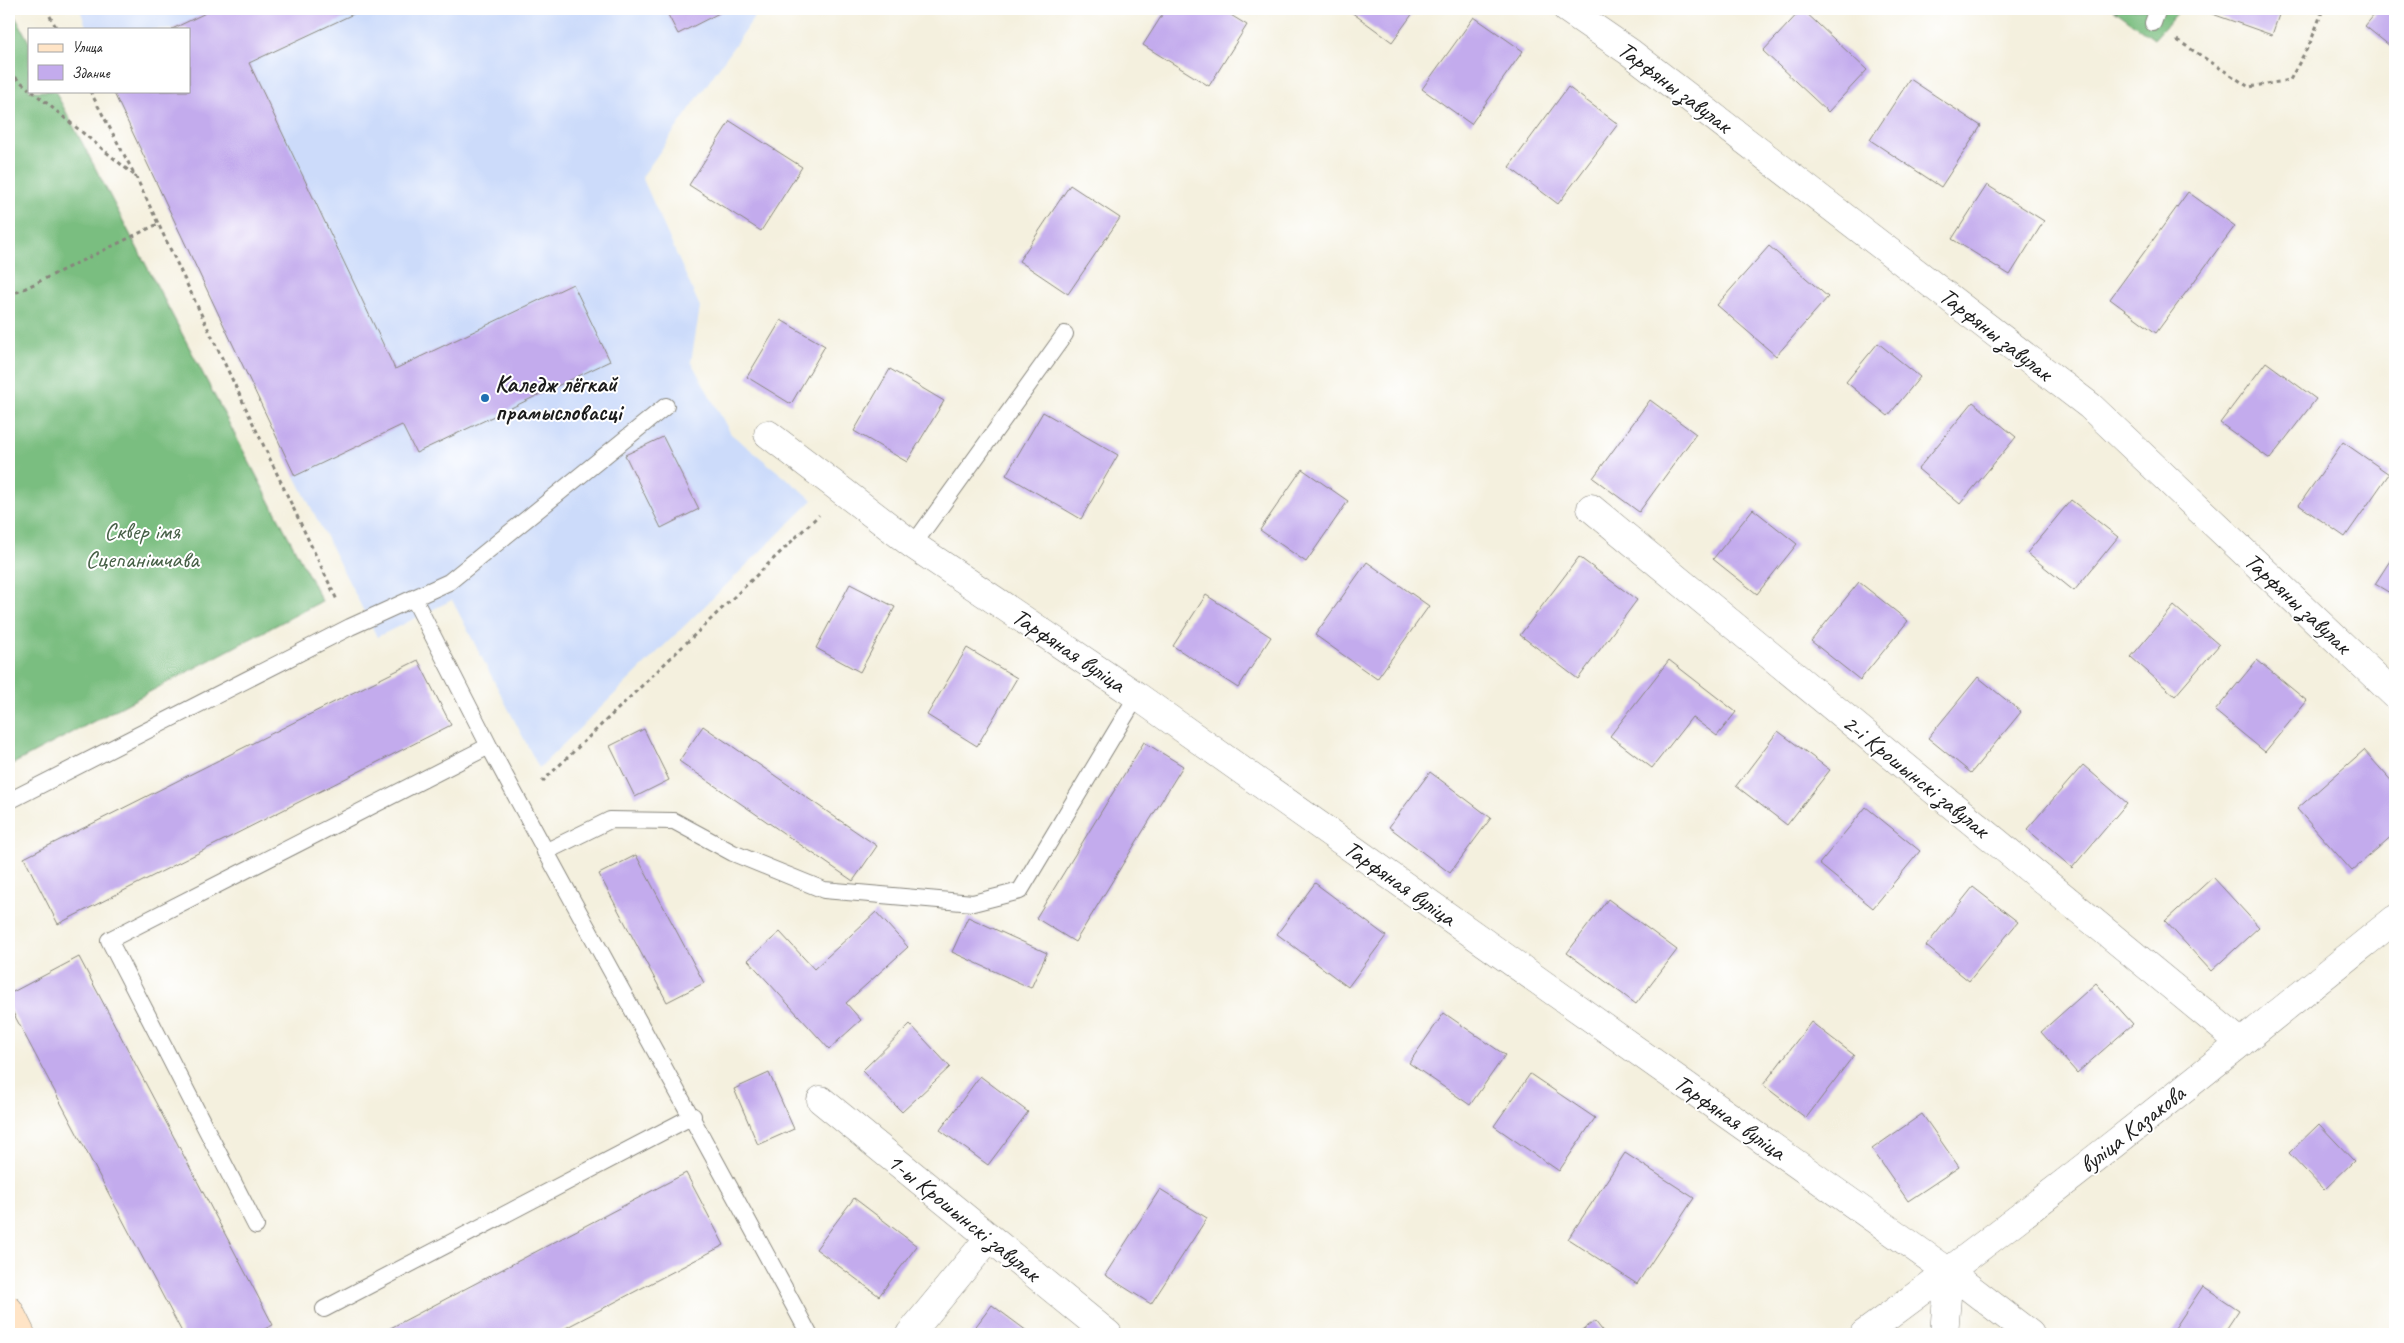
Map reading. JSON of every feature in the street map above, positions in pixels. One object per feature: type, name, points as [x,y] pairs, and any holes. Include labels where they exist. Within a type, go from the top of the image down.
[{"type":"main road","points":[[9,1310],[21,1334]]},
{"type":"street","name":"Тарфяны завулак","points":[[1567,9],[1631,53],[2090,406],[2395,695]]},
{"type":"street","name":"Тарфяная вуліца","points":[[768,434],[913,545],[1138,696],[1949,1272],[2030,1334]]},
{"type":"street","name":"2-і Крошынскі завулак","points":[[1591,508],[2241,1043]]},
{"type":"street","name":"вуліца Казакова","points":[[1864,1334],[1949,1272],[2241,1043],[2395,918]]},
{"type":"street","name":"1-ы Крошынскі завулак","points":[[821,1100],[1108,1334]]},
{"type":"street","points":[[910,1334],[989,1238]]},
{"type":"street","points":[[1944,1334],[1949,1272]]},
{"type":"lane","points":[[913,545],[1065,334]]},
{"type":"lane","points":[[9,800],[350,627],[449,582],[666,406]]},
{"type":"lane","points":[[414,599],[545,852],[693,1116],[809,1334]]},
{"type":"lane","points":[[545,852],[610,820],[674,821],[733,853],[824,890],[973,903],[1020,891],[1138,696]]},
{"type":"lane","points":[[256,1226],[109,940],[489,746]]},
{"type":"lane","points":[[324,1309],[693,1116]]},
{"type":"path","points":[[46,9],[56,28]]},
{"type":"path","points":[[2156,16],[2249,87],[2290,80],[2311,41],[2323,9]]},
{"type":"path","points":[[9,72],[28,88]]},
{"type":"path","points":[[33,92],[136,177]]},
{"type":"path","points":[[91,92],[136,177],[350,627]]},
{"type":"path","points":[[9,296],[158,224]]},
{"type":"path","points":[[520,803],[843,492]]},
{"type":"shaded area","name":"Каледж лёгкай прамысловасці","points":[[80,9],[760,9],[642,177],[700,307],[691,362],[731,434],[813,500],[539,768],[452,600],[377,637],[295,476],[113,92],[190,92],[190,28],[87,28]]},
{"type":"green space","name":"Сквер імя Сцепанішчава","points":[[9,9],[11,9],[28,40],[28,92],[56,92],[322,601],[9,766]]},
{"type":"green space","points":[[2113,9],[2181,9],[2154,39]]},
{"type":"building","points":[[214,9],[364,9],[249,63],[395,369],[573,284],[610,361],[416,453],[402,425],[295,476],[113,92],[190,92],[190,28],[174,28]]},
{"type":"building","points":[[665,9],[727,9],[678,34]]},
{"type":"building","points":[[1166,9],[1221,9],[1247,25],[1209,86],[1143,45]]},
{"type":"building","points":[[1347,9],[1416,9],[1392,42]]},
{"type":"building","points":[[1802,9],[1867,70],[1828,112],[1763,51]]},
{"type":"building","points":[[2205,9],[2281,9],[2272,35],[2204,11]]},
{"type":"building","points":[[2379,9],[2395,9],[2395,50],[2365,26]]},
{"type":"building","points":[[1474,17],[1523,51],[1471,124],[1422,89]]},
{"type":"building","points":[[1910,79],[1981,126],[1941,187],[1870,140]]},
{"type":"building","points":[[1568,87],[1618,124],[1558,204],[1509,167]]},
{"type":"building","points":[[730,121],[802,167],[761,231],[689,185]]},
{"type":"building","points":[[1070,185],[1120,218],[1068,294],[1019,261]]},
{"type":"building","points":[[1987,185],[2044,221],[2010,275],[1952,239]]},
{"type":"building","points":[[2188,192],[2235,226],[2156,333],[2110,299]]},
{"type":"building","points":[[1769,246],[1828,297],[1776,356],[1717,305]]},
{"type":"building","points":[[781,320],[825,346],[791,404],[747,377]]},
{"type":"building","points":[[1878,343],[1920,377],[1888,416],[1846,382]]},
{"type":"building","points":[[2266,362],[2316,399],[2270,459],[2220,423]]},
{"type":"building","points":[[890,369],[944,401],[907,462],[854,431]]},
{"type":"building","points":[[1650,400],[1696,434],[1639,512],[1593,478]]},
{"type":"building","points":[[1973,402],[2016,437],[1960,504],[1918,469]]},
{"type":"building","points":[[1043,412],[1118,455],[1081,519],[1006,475]]},
{"type":"building","points":[[663,437],[699,509],[661,528],[625,455]]},
{"type":"building","points":[[2343,442],[2389,474],[2345,537],[2299,505]]},
{"type":"building","points":[[1302,469],[1348,501],[1306,562],[1260,530]]},
{"type":"building","points":[[2071,500],[2118,537],[2074,591],[2027,553]]},
{"type":"building","points":[[1753,509],[1797,544],[1757,594],[1713,559]]},
{"type":"building","points":[[2395,553],[2395,596],[2375,584]]},
{"type":"building","points":[[1579,557],[1637,600],[1578,679],[1520,635]]},
{"type":"building","points":[[1367,562],[1429,606],[1377,679],[1315,635]]},
{"type":"building","points":[[1859,582],[1908,621],[1860,680],[1811,641]]},
{"type":"building","points":[[850,584],[895,607],[860,672],[816,648]]},
{"type":"building","points":[[1206,595],[1271,637],[1238,688],[1173,646]]},
{"type":"building","points":[[2174,606],[2219,645],[2175,696],[2131,657]]},
{"type":"building","points":[[967,648],[1017,678],[977,746],[927,715]]},
{"type":"building","points":[[418,660],[451,725],[58,924],[24,858]]},
{"type":"building","points":[[1669,660],[1736,712],[1717,736],[1692,717],[1652,768],[1610,736]]},
{"type":"building","points":[[2257,660],[2307,701],[2265,752],[2215,711]]},
{"type":"building","points":[[1978,677],[2021,712],[1971,773],[1928,738]]},
{"type":"building","points":[[703,726],[877,846],[853,881],[679,761]]},
{"type":"building","points":[[644,729],[669,780],[635,797],[610,746]]},
{"type":"building","points":[[1778,731],[1830,770],[1787,825],[1736,786]]},
{"type":"building","points":[[1144,742],[1183,766],[1075,942],[1036,918]]},
{"type":"building","points":[[2364,750],[2395,785],[2395,833],[2352,871],[2297,809]]},
{"type":"building","points":[[2083,765],[2127,803],[2072,868],[2027,829]]},
{"type":"building","points":[[1430,772],[1491,818],[1450,873],[1389,827]]},
{"type":"building","points":[[1866,807],[1920,851],[1873,908],[1819,864]]},
{"type":"building","points":[[636,855],[704,983],[667,1002],[599,874]]},
{"type":"building","points":[[2213,877],[2259,927],[2211,971],[2165,921]]},
{"type":"building","points":[[1315,883],[1386,936],[1348,987],[1277,934]]},
{"type":"building","points":[[1973,887],[2018,922],[1969,981],[1926,946]]},
{"type":"building","points":[[1608,899],[1677,950],[1636,1004],[1567,953]]},
{"type":"building","points":[[876,912],[908,947],[846,1003],[861,1020],[829,1049],[748,960],[780,932],[814,969]]},
{"type":"building","points":[[968,917],[1047,953],[1031,988],[952,952]]},
{"type":"building","points":[[79,957],[273,1325],[254,1334],[183,1334],[9,1005],[9,994]]},
{"type":"building","points":[[2096,983],[2133,1024],[2077,1073],[2041,1032]]},
{"type":"building","points":[[1444,1013],[1505,1055],[1470,1105],[1409,1063]]},
{"type":"building","points":[[1811,1022],[1854,1055],[1806,1118],[1763,1085]]},
{"type":"building","points":[[910,1024],[950,1067],[902,1112],[862,1071]]},
{"type":"building","points":[[769,1073],[794,1129],[758,1145],[734,1089]]},
{"type":"building","points":[[1530,1074],[1595,1118],[1559,1171],[1494,1126]]},
{"type":"building","points":[[980,1076],[1028,1112],[988,1165],[940,1130]]},
{"type":"building","points":[[1922,1114],[1959,1167],[1908,1201],[1872,1149]]},
{"type":"building","points":[[2319,1124],[2354,1161],[2324,1190],[2289,1153]]},
{"type":"building","points":[[1625,1153],[1694,1198],[1637,1284],[1568,1239]]},
{"type":"building","points":[[686,1173],[724,1245],[554,1334],[379,1334]]},
{"type":"building","points":[[1160,1189],[1207,1218],[1151,1304],[1105,1275]]},
{"type":"building","points":[[854,1198],[917,1246],[879,1296],[816,1249]]},
{"type":"building","points":[[2203,1286],[2239,1310],[2223,1334],[2171,1334]]},
{"type":"building","points":[[992,1305],[1031,1334],[970,1334]]},
{"type":"building","points":[[1595,1321],[1605,1334],[1577,1334]]},
{"type":"place","name":"Каледж лёгкай прамысловасці","points":[[485,398]]}]
